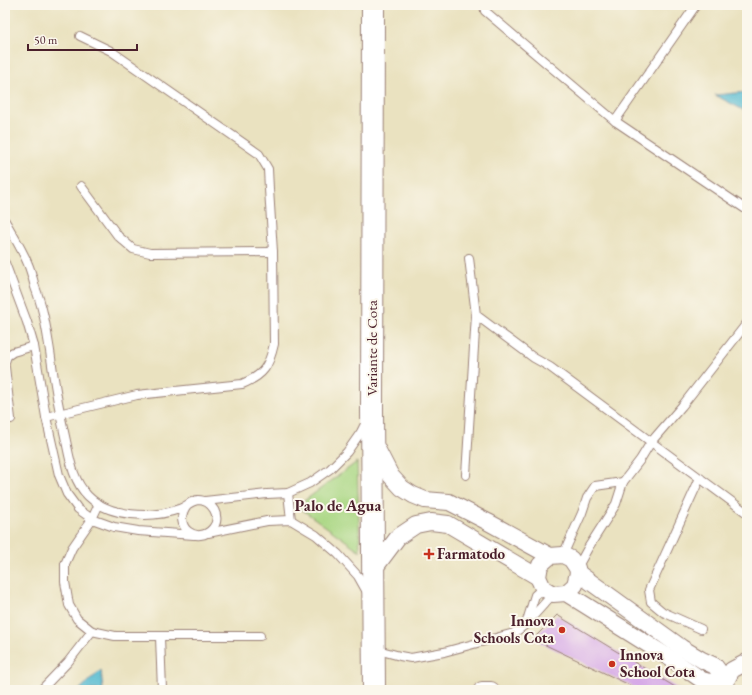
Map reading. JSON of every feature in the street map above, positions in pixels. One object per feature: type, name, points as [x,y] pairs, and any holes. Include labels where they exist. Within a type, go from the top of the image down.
[{"type":"main road","name":"Variante de Cota","points":[[373,5],[372,440],[374,690]]},
{"type":"street","points":[[372,440],[391,476],[402,488],[425,500],[449,502],[556,556],[572,559],[578,570],[682,648],[715,666],[726,685]]},
{"type":"street","points":[[374,569],[398,537],[416,525],[431,522],[448,524],[550,588],[672,660],[702,680],[726,685]]},
{"type":"street","points":[[550,588],[540,564],[556,556]]},
{"type":"street","points":[[550,588],[575,585],[578,570]]},
{"type":"street","points":[[726,685],[732,670],[747,662]]},
{"type":"street","points":[[482,690],[491,690]]},
{"type":"lane","points":[[484,5],[485,11],[615,121],[747,210]]},
{"type":"lane","points":[[615,121],[696,5]]},
{"type":"lane","points":[[46,417],[137,395],[242,384],[253,380],[263,372],[271,359],[274,344],[273,252],[268,169],[259,154],[111,51],[80,36]]},
{"type":"lane","points":[[81,186],[118,236],[133,249],[150,253],[273,252]]},
{"type":"lane","points":[[5,221],[28,264],[43,313],[60,413],[72,469],[78,484],[88,496],[99,504],[122,513],[152,515],[181,509],[198,500],[205,501],[288,493],[310,483],[330,469],[348,452],[362,432],[372,410]]},
{"type":"lane","points":[[466,475],[476,315],[469,258]]},
{"type":"lane","points":[[5,263],[27,322],[34,346],[46,417],[60,475],[67,494],[78,508],[92,519],[114,527],[138,531],[203,534],[211,530],[215,525],[216,519],[214,508],[205,501]]},
{"type":"lane","points":[[476,315],[534,358],[550,367],[747,513]]},
{"type":"lane","points":[[578,570],[588,548],[616,504],[622,482],[640,460],[651,442],[682,406],[747,323]]},
{"type":"lane","points":[[5,362],[7,356],[14,352],[34,346]]},
{"type":"lane","points":[[5,367],[11,419]]},
{"type":"lane","points":[[700,478],[649,590],[651,602],[663,612],[701,629]]},
{"type":"lane","points":[[556,556],[582,513],[587,498],[595,486],[622,482]]},
{"type":"lane","points":[[288,493],[291,520]]},
{"type":"lane","points":[[99,504],[92,519],[72,548],[65,564],[65,582],[69,605],[77,619],[92,631],[115,636],[260,636]]},
{"type":"lane","points":[[187,505],[181,516],[182,521],[184,527],[193,534],[203,534],[267,521],[291,520],[316,536],[338,554],[358,576],[373,601]]},
{"type":"lane","points":[[526,624],[535,595],[550,588]]},
{"type":"lane","points":[[374,649],[411,658],[428,656],[514,633],[526,624],[550,588]]},
{"type":"lane","points":[[41,690],[68,662],[92,631]]},
{"type":"lane","points":[[160,636],[162,690]]},
{"type":"green space","points":[[357,462],[360,551],[297,506]]},
{"type":"water","points":[[747,92],[747,112],[715,95]]},
{"type":"water","points":[[101,670],[103,690],[79,690]]},
{"type":"building","name":"Innova School Cota","points":[[557,615],[680,690],[640,690],[533,639]]},
{"type":"place","name":"Farmatodo","points":[[429,554]]},
{"type":"place","name":"Innova Schools Cota","points":[[562,630]]},
{"type":"place","name":"Innova School Cota","points":[[612,664]]},
{"type":"district","name":"Palo de Agua","points":[[338,505]]}]
